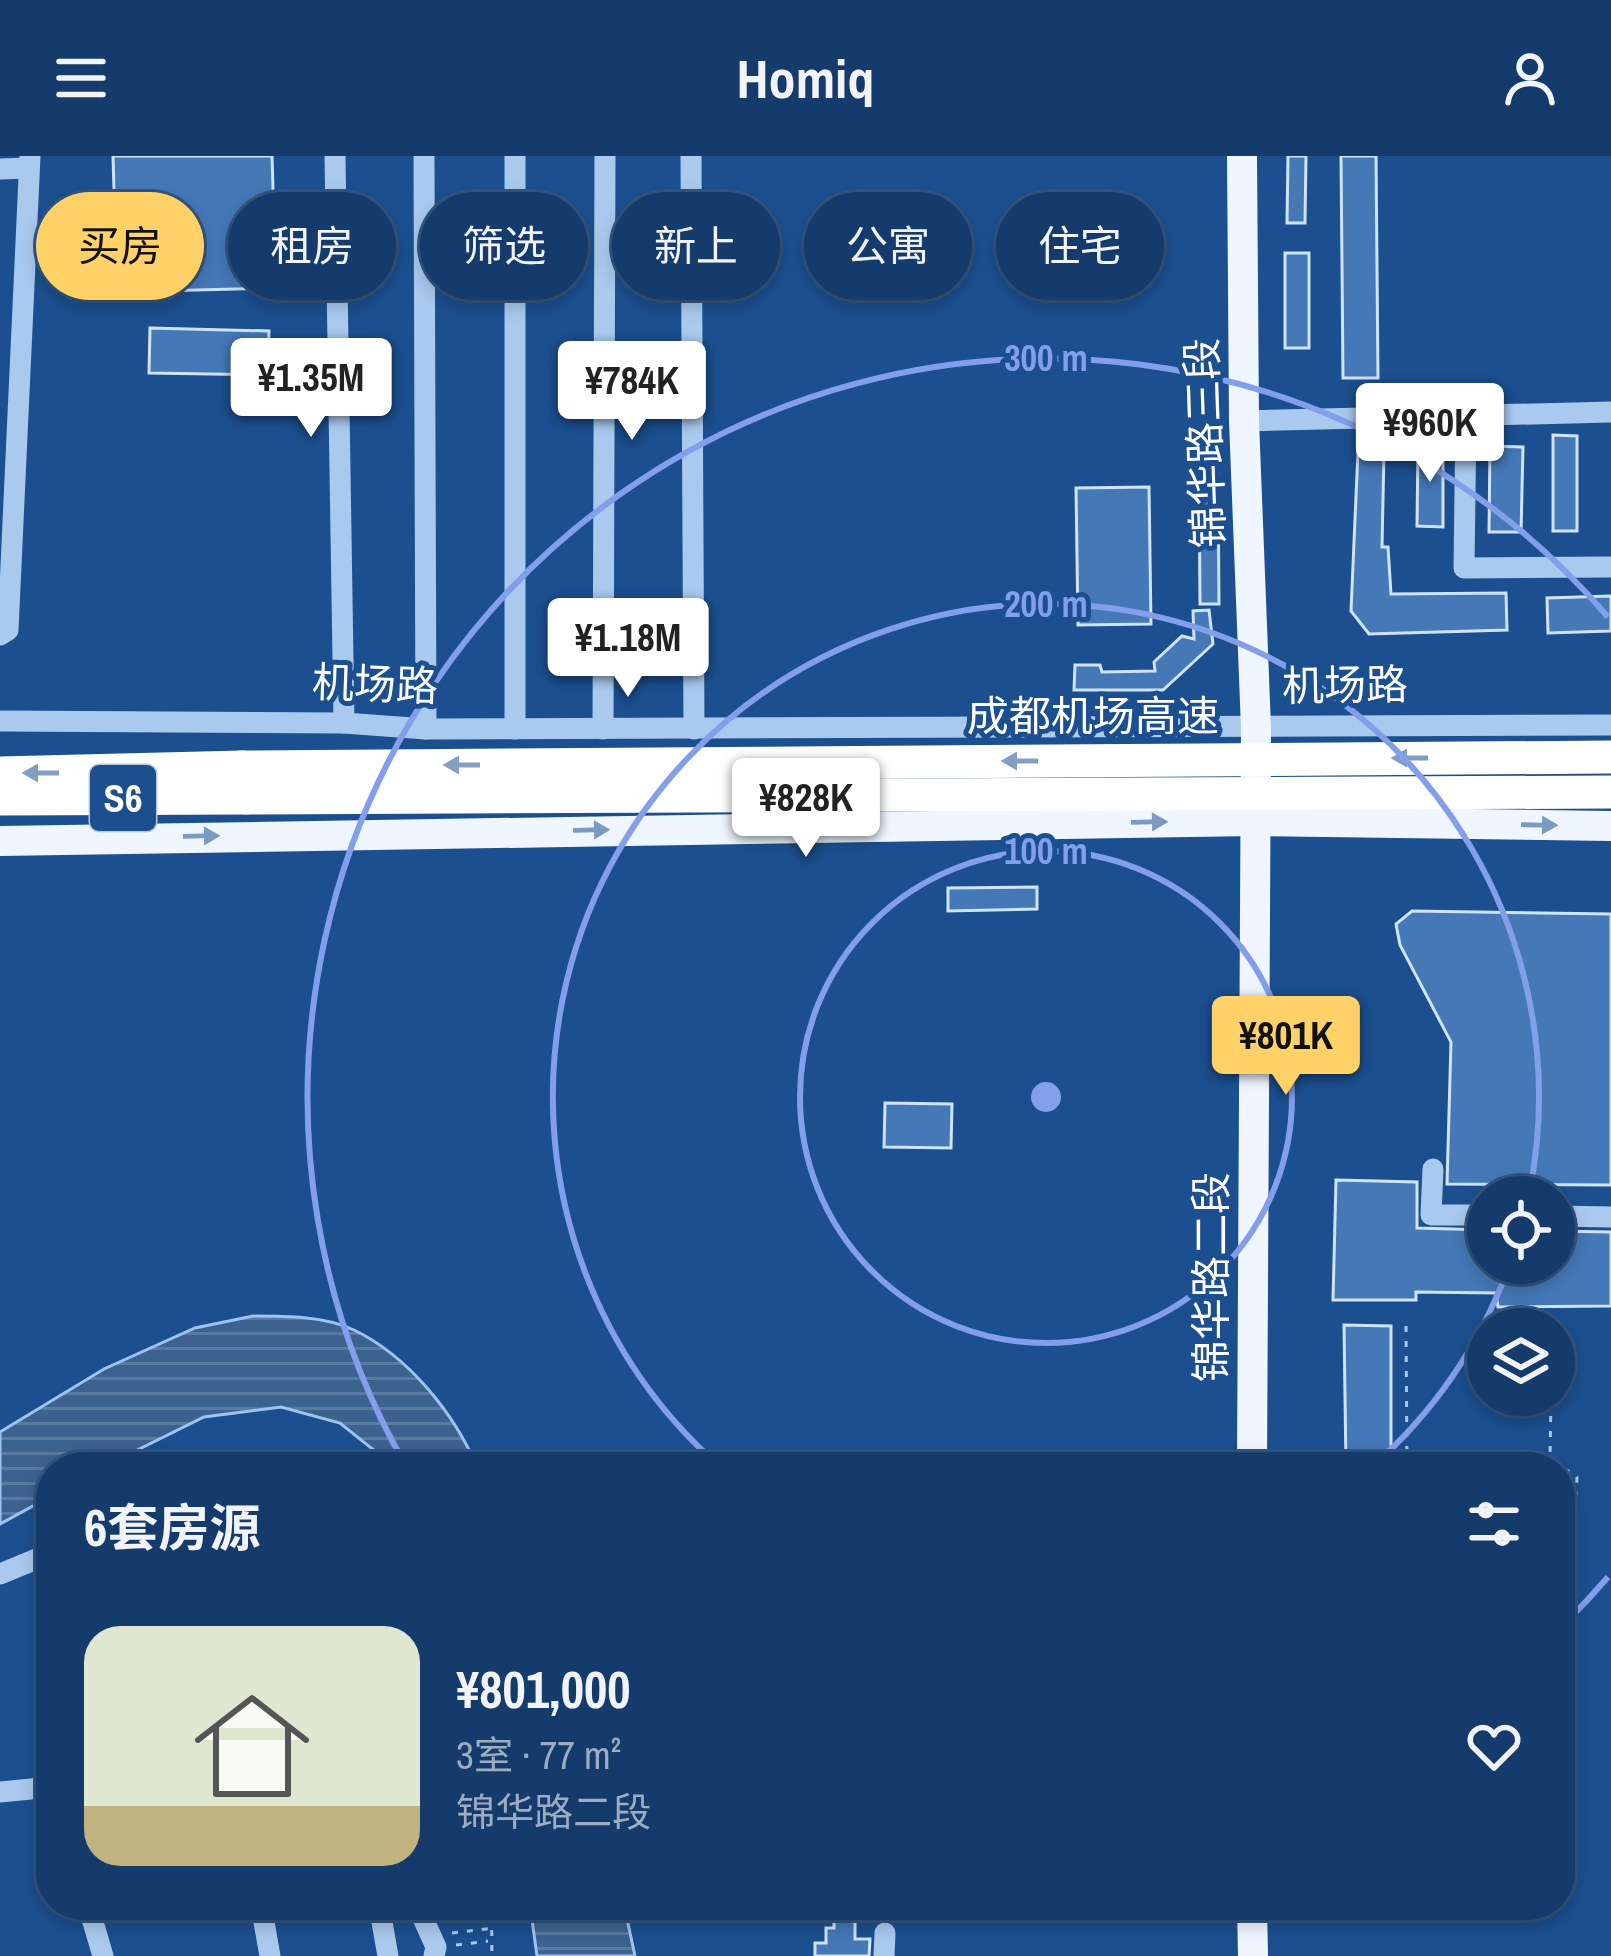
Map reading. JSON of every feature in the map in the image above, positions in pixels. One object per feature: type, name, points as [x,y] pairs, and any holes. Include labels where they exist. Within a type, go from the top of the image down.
[{"type":"highway","name":"成都机场高速","points":[[0,799],[244,782],[1611,757]]},
{"type":"highway","name":"成都机场高速","points":[[0,773],[244,782],[1611,793]]},
{"type":"main road","name":"锦华路三段","points":[[1242,156],[1244,421],[1256,728]]},
{"type":"main road","name":"锦华路二段","points":[[1252,1452],[1256,728]]},
{"type":"main road","points":[[0,841],[1254,820],[1611,826]]},
{"type":"main road","points":[[1252,1920],[1252,1956]]},
{"type":"street","points":[[335,156],[344,723]]},
{"type":"street","points":[[424,156],[426,729]]},
{"type":"street","points":[[515,156],[515,729]]},
{"type":"street","points":[[603,729],[605,156]]},
{"type":"street","points":[[691,156],[694,729]]},
{"type":"street","points":[[0,169],[29,162],[11,310],[8,630],[0,635]]},
{"type":"street","points":[[1244,421],[1611,412]]},
{"type":"street","points":[[1466,416],[1465,568],[1611,567]]},
{"type":"street","name":"机场路","points":[[0,721],[344,723],[426,729],[1611,725]]},
{"type":"street","points":[[1433,1169],[1432,1215],[1467,1216]]},
{"type":"street","points":[[1575,1216],[1611,1217]]},
{"type":"street","points":[[0,1574],[36,1559]]},
{"type":"street","points":[[0,1792],[36,1788]]},
{"type":"street","points":[[92,1920],[103,1956]]},
{"type":"street","points":[[264,1920],[270,1956]]},
{"type":"street","points":[[382,1920],[388,1956]]},
{"type":"path","points":[[1406,1326],[1407,1452]]},
{"type":"path","points":[[1550,1452],[1551,1416]]},
{"type":"path","points":[[1575,1476],[1575,1517]]},
{"type":"path","points":[[490,1920],[492,1956]]},
{"type":"path","points":[[434,1946],[494,1928]]},
{"type":"path","points":[[434,1946],[492,1941]]},
{"type":"water","points":[[253,1316],[330,1322],[354,1330],[411,1371],[456,1426],[470,1452],[376,1452],[340,1423],[281,1407],[204,1417],[133,1452],[36,1452],[36,1504],[0,1524],[0,1432],[104,1369],[195,1328]]},
{"type":"water","points":[[532,1920],[627,1920],[635,1956],[537,1956]]},
{"type":"building","points":[[113,156],[272,156],[273,192],[228,192],[228,289],[204,290],[204,192],[114,192]]},
{"type":"building","points":[[1288,156],[1306,156],[1305,223],[1287,223]]},
{"type":"building","points":[[1341,156],[1376,156],[1378,378],[1343,378]]},
{"type":"building","points":[[1285,253],[1309,253],[1309,348],[1285,348]]},
{"type":"building","points":[[150,328],[269,331],[268,375],[149,373]]},
{"type":"building","points":[[1553,435],[1577,436],[1577,531],[1553,531]]},
{"type":"building","points":[[1418,443],[1443,443],[1443,527],[1417,526]]},
{"type":"building","points":[[1490,446],[1523,447],[1521,532],[1489,532]]},
{"type":"building","points":[[1358,451],[1384,451],[1382,547],[1388,547],[1391,594],[1506,593],[1507,630],[1369,634],[1351,611]]},
{"type":"building","points":[[1199,473],[1218,473],[1219,604],[1200,604]]},
{"type":"building","points":[[1149,487],[1151,624],[1078,625],[1076,488]]},
{"type":"building","points":[[1611,596],[1611,631],[1548,633],[1547,598]]},
{"type":"building","points":[[1209,610],[1213,644],[1163,690],[1074,690],[1075,665],[1100,665],[1102,672],[1155,671],[1154,662],[1182,636],[1194,639],[1193,611]]},
{"type":"building","points":[[1037,887],[1037,909],[948,911],[948,888]]},
{"type":"building","points":[[1412,911],[1611,914],[1611,1185],[1575,1185],[1575,1176],[1467,1176],[1467,1184],[1447,1184],[1451,1042],[1400,945],[1396,924]]},
{"type":"building","points":[[885,1103],[952,1104],[951,1148],[884,1147]]},
{"type":"building","points":[[1336,1180],[1417,1182],[1417,1228],[1467,1229],[1467,1284],[1575,1284],[1575,1231],[1611,1232],[1611,1306],[1498,1307],[1496,1293],[1416,1292],[1416,1300],[1333,1300]]},
{"type":"building","points":[[1344,1325],[1391,1326],[1391,1452],[1346,1452]]},
{"type":"building","points":[[834,1920],[855,1920],[855,1939],[870,1939],[869,1956],[815,1956],[815,1943],[826,1943],[826,1928],[834,1928]]}]
